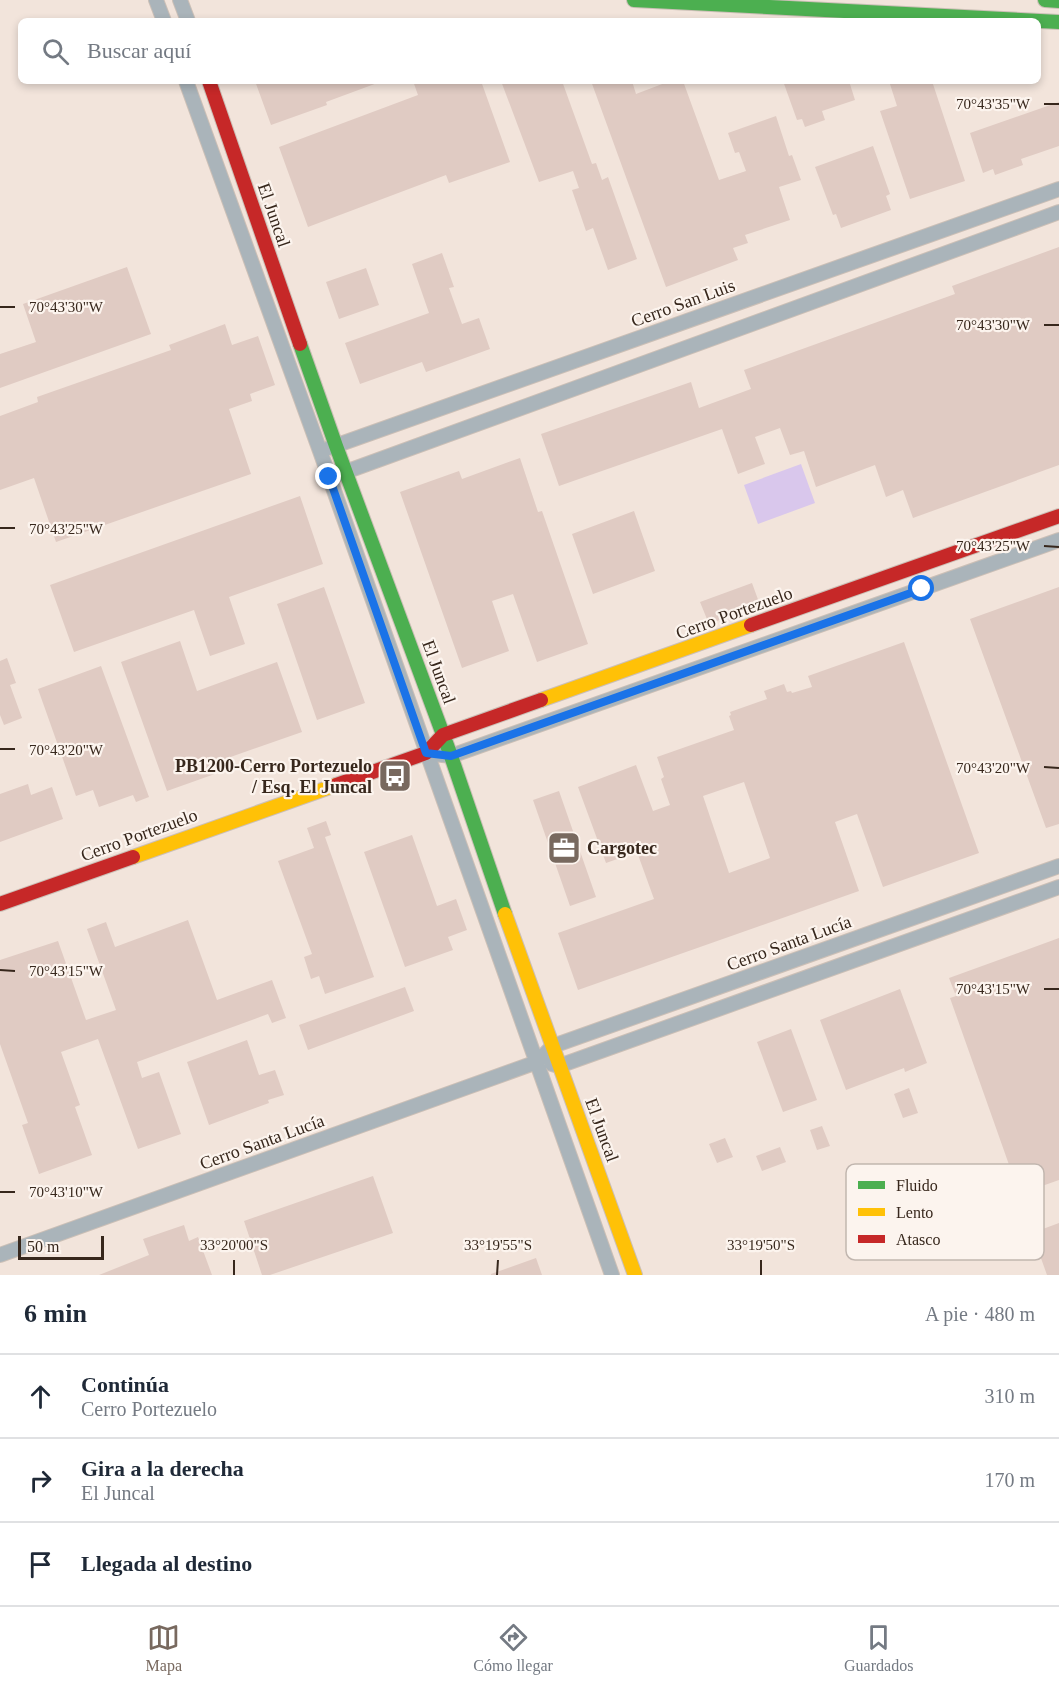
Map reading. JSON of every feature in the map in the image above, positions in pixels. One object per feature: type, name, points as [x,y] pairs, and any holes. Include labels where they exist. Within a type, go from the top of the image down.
[{"type":"street","points":[[156,0],[163,18]]},
{"type":"street","points":[[180,0],[187,18]]},
{"type":"street","points":[[634,0],[982,18]]},
{"type":"street","points":[[1045,0],[1059,1]]},
{"type":"street","points":[[1041,21],[1059,22]]},
{"type":"street","name":"El Juncal","points":[[187,84],[612,1275]]},
{"type":"street","name":"El Juncal","points":[[210,84],[336,446],[451,756],[635,1275]]},
{"type":"street","name":"Cerro San Luis","points":[[320,452],[1059,189]]},
{"type":"street","points":[[329,477],[1059,212]]},
{"type":"street","name":"Cerro Portezuelo","points":[[426,753],[443,735],[1059,516]]},
{"type":"street","name":"Cerro Portezuelo","points":[[0,904],[426,753],[451,756],[1059,540]]},
{"type":"street","name":"Cerro Santa Lucía","points":[[0,1255],[537,1062],[552,1046],[1059,866]]},
{"type":"street","points":[[537,1062],[559,1066],[1059,887]]},
{"type":"shaded area","points":[[801,464],[815,503],[758,524],[744,485]]},
{"type":"building","points":[[256,84],[375,84],[326,102],[327,105],[271,125]]},
{"type":"building","points":[[414,84],[482,84],[510,162],[449,183],[446,175],[308,227],[279,147],[418,95]]},
{"type":"building","points":[[502,84],[563,84],[592,164],[596,163],[602,180],[608,177],[637,259],[608,270],[593,228],[586,231],[572,190],[579,188],[573,171],[539,182]]},
{"type":"building","points":[[592,84],[633,84],[636,94],[662,84],[684,84],[719,180],[746,171],[739,152],[735,153],[728,133],[776,116],[789,156],[792,155],[801,180],[779,187],[790,220],[745,235],[748,243],[733,248],[738,260],[666,287]]},
{"type":"building","points":[[784,84],[850,84],[855,100],[822,111],[825,120],[805,127],[802,119],[797,120]]},
{"type":"building","points":[[890,84],[933,84],[965,181],[910,199],[880,111],[897,106]]},
{"type":"building","points":[[1059,102],[1059,146],[1021,159],[1023,165],[995,175],[993,169],[983,173],[970,133]]},
{"type":"building","points":[[873,146],[890,194],[886,196],[891,210],[841,228],[836,214],[833,215],[815,167]]},
{"type":"building","points":[[1059,247],[1059,465],[913,518],[903,490],[886,497],[875,465],[816,487],[804,451],[790,455],[780,428],[755,437],[765,464],[738,474],[722,429],[559,486],[541,434],[691,382],[699,408],[751,389],[744,370],[955,294],[952,286]]},
{"type":"building","points":[[442,253],[454,287],[449,288],[462,324],[479,318],[490,349],[426,372],[422,362],[360,384],[345,343],[429,313],[412,264]]},
{"type":"building","points":[[127,267],[151,334],[0,388],[0,354],[36,342],[23,304]]},
{"type":"building","points":[[366,268],[379,305],[339,319],[326,282]]},
{"type":"building","points":[[225,324],[232,345],[258,336],[275,385],[250,394],[252,401],[229,409],[251,474],[56,542],[34,478],[0,490],[0,416],[38,402],[37,397],[171,350],[169,345]]},
{"type":"building","points":[[520,458],[538,512],[542,511],[588,644],[537,662],[513,594],[492,601],[509,651],[462,668],[400,492],[459,471],[462,479]]},
{"type":"building","points":[[300,496],[323,564],[229,597],[245,644],[210,656],[194,610],[74,652],[50,585]]},
{"type":"building","points":[[634,511],[655,571],[593,594],[572,534]]},
{"type":"building","points":[[752,583],[760,605],[709,624],[700,602]]},
{"type":"building","points":[[324,587],[365,703],[317,720],[277,604]]},
{"type":"building","points":[[1059,587],[1059,824],[1046,828],[970,619]]},
{"type":"building","points":[[180,641],[197,691],[277,662],[302,732],[222,760],[226,770],[167,791],[121,662]]},
{"type":"building","points":[[904,642],[979,853],[883,887],[857,814],[835,822],[859,891],[578,990],[558,933],[654,899],[637,852],[606,863],[578,787],[636,765],[653,811],[670,805],[661,779],[664,777],[657,757],[734,730],[729,716],[730,712],[767,699],[764,691],[784,684],[787,692],[792,693],[812,687],[808,676]],"holes":[[[744,782],[770,858],[729,873],[703,796]]]},
{"type":"building","points":[[7,658],[16,683],[10,685],[22,718],[4,725],[0,715],[0,661]]},
{"type":"building","points":[[101,666],[149,797],[136,802],[133,795],[99,807],[93,790],[76,796],[38,689]]},
{"type":"building","points":[[28,784],[31,795],[52,787],[63,819],[0,842],[0,794]]},
{"type":"building","name":"Cargotec","points":[[559,791],[596,897],[570,906],[533,800]]},
{"type":"building","points":[[326,821],[331,835],[325,837],[374,977],[325,994],[319,976],[311,979],[304,957],[312,954],[278,861],[314,848],[307,828]]},
{"type":"building","points":[[412,835],[437,906],[456,899],[467,930],[448,937],[453,950],[405,967],[364,852]]},
{"type":"building","points":[[188,920],[217,1000],[272,980],[286,1018],[272,1023],[268,1014],[137,1062],[142,1078],[159,1072],[181,1134],[138,1149],[98,1039],[61,1052],[80,1105],[75,1107],[92,1155],[39,1174],[22,1125],[28,1123],[0,1044],[0,960],[58,941],[86,1020],[116,1010],[87,929],[106,922],[115,947]]},
{"type":"building","points":[[1059,938],[1059,1180],[1044,1185],[1044,1164],[1009,1164],[950,998],[956,996],[949,978]]},
{"type":"building","points":[[405,987],[414,1011],[308,1050],[299,1025]]},
{"type":"building","points":[[900,989],[927,1063],[905,1072],[904,1068],[846,1090],[820,1020]]},
{"type":"building","points":[[791,1029],[817,1100],[783,1112],[757,1042]]},
{"type":"building","points":[[247,1040],[259,1075],[275,1070],[284,1095],[268,1100],[269,1103],[209,1125],[187,1062]]},
{"type":"building","points":[[909,1088],[918,1113],[903,1118],[894,1094]]},
{"type":"building","points":[[822,1126],[830,1146],[817,1150],[810,1130]]},
{"type":"building","points":[[725,1138],[733,1157],[717,1163],[709,1144]]},
{"type":"building","points":[[780,1147],[786,1162],[762,1171],[756,1156]]},
{"type":"building","points":[[373,1176],[393,1233],[270,1275],[262,1275],[244,1221]]},
{"type":"building","points":[[1059,1223],[1059,1275],[1047,1275],[1042,1260],[1044,1260],[1044,1229]]},
{"type":"building","points":[[184,1225],[189,1241],[198,1237],[212,1275],[99,1275],[149,1255],[143,1239]]},
{"type":"building","points":[[536,1258],[542,1275],[491,1275],[491,1274]]},
{"type":"traffic: fast","points":[[634,0],[982,18]]},
{"type":"traffic: fast","points":[[1045,0],[1059,1]]},
{"type":"traffic: fast","points":[[1041,21],[1059,22]]},
{"type":"traffic: fast","points":[[300,344],[451,756],[505,914]]},
{"type":"traffic: slow","points":[[541,700],[751,625]]},
{"type":"traffic: slow","points":[[133,857],[336,785]]},
{"type":"traffic: slow","points":[[505,914],[635,1275]]},
{"type":"traffic: jam","points":[[210,84],[300,344]]},
{"type":"traffic: jam","points":[[751,625],[1059,516]]},
{"type":"traffic: jam","points":[[336,785],[426,753],[443,735],[541,700]]},
{"type":"traffic: jam","points":[[0,904],[133,857]]},
{"type":"place","name":"PB1200-Cerro Portezuelo / Esq. El Juncal","points":[[395,776]]},
{"type":"place","name":"Cargotec","points":[[564,848]]},
{"type":"route","points":[[329,477],[426,753],[451,756],[922,589]]}]
